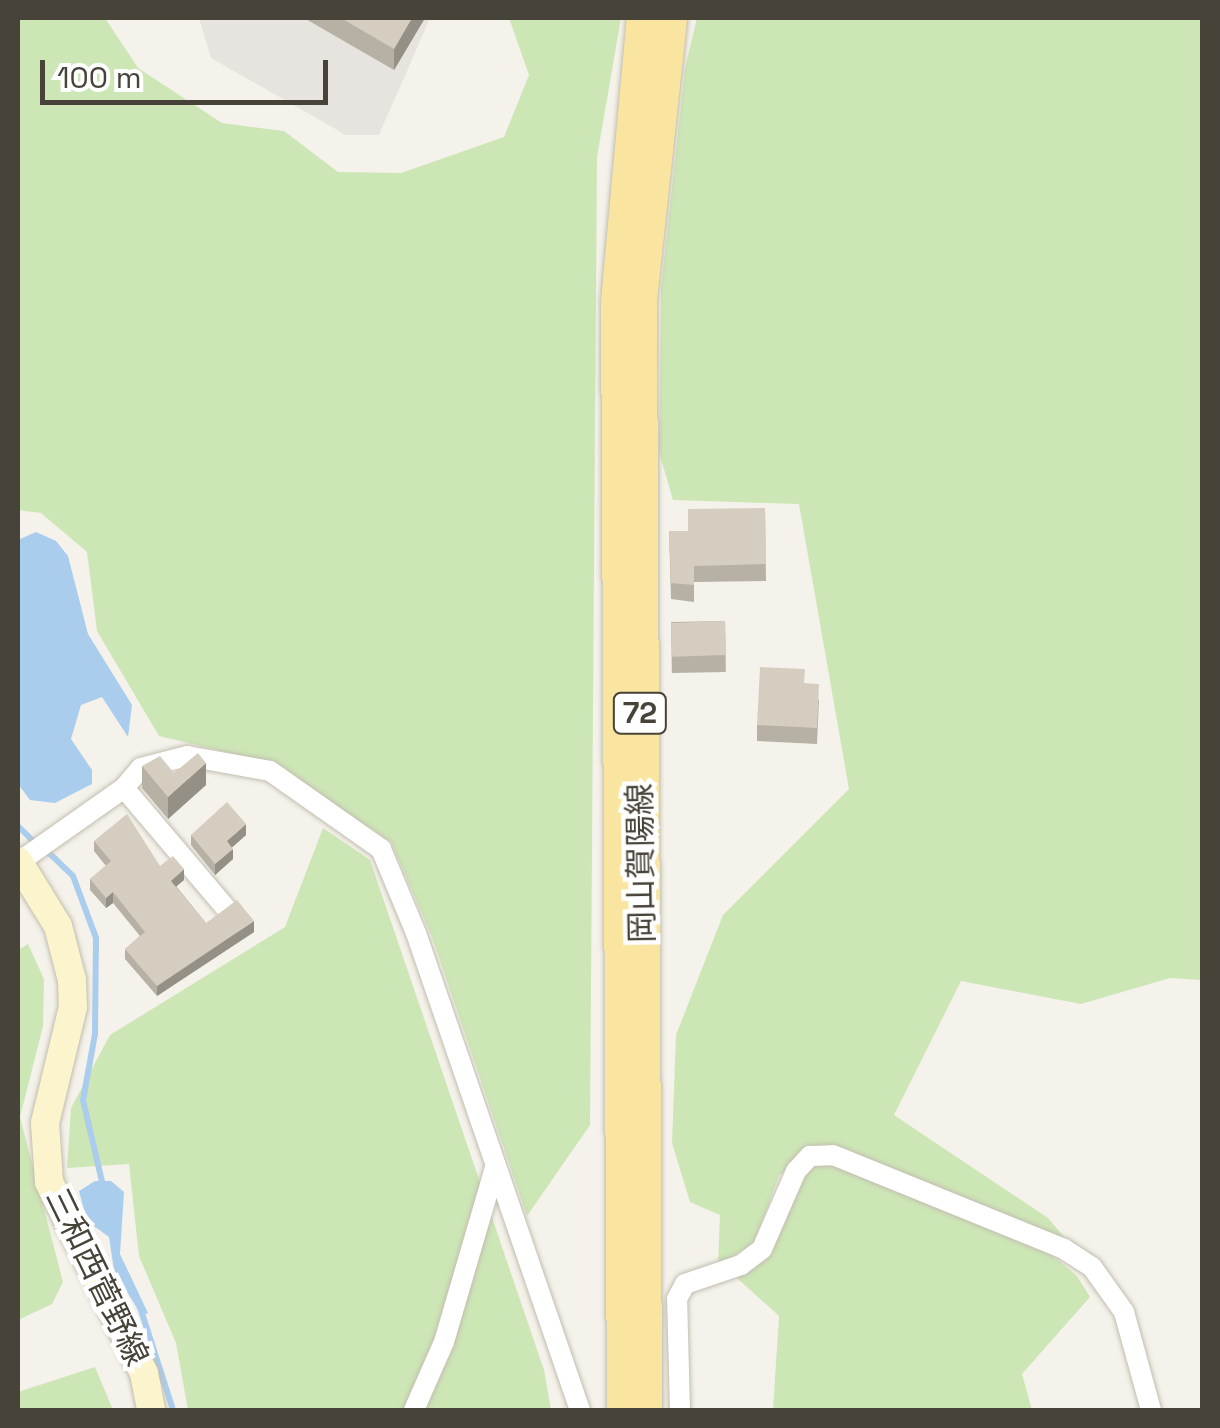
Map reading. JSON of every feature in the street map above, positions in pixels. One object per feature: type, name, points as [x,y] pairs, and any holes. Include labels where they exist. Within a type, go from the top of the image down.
[{"type":"main road","name":"岡山賀陽線","points":[[623,1410],[617,302],[643,18]]},
{"type":"main road","name":"岡山賀陽線","points":[[646,1410],[640,300],[671,18]]},
{"type":"main road","name":"三和西菅野線","points":[[28,862],[58,926],[72,980],[73,1007],[45,1123],[49,1182],[144,1373],[152,1410]]},
{"type":"street","points":[[28,862],[124,788],[140,768],[188,756],[270,771],[380,849],[580,1410]]},
{"type":"street","points":[[124,788],[224,906]]},
{"type":"street","points":[[680,1410],[677,1300],[685,1284],[741,1265],[762,1249],[796,1170],[810,1156],[833,1155],[1064,1249],[1092,1267],[1124,1312],[1151,1410]]},
{"type":"street","points":[[414,1410],[444,1342],[496,1168]]},
{"type":"shaded area","points":[[199,18],[430,18],[379,135],[346,135],[211,58]]},
{"type":"green space","points":[[18,18],[105,18],[138,68],[222,123],[284,131],[338,172],[401,173],[504,137],[529,75],[509,18],[621,18],[597,157],[590,1125],[527,1216],[432,937],[391,842],[272,763],[159,736],[97,631],[87,552],[41,513],[18,510]]},
{"type":"green space","points":[[697,18],[1202,18],[1202,980],[1170,978],[1081,1004],[961,981],[894,1115],[1048,1218],[1069,1243],[806,1149],[779,1176],[754,1243],[718,1265],[720,1215],[690,1202],[672,1143],[676,1035],[723,915],[849,789],[799,504],[673,500],[659,452],[661,289],[685,68]]},
{"type":"green space","points":[[323,828],[370,860],[544,1370],[551,1410],[188,1410],[176,1343],[139,1256],[129,1164],[67,1168],[71,1108],[110,1035],[285,927]]},
{"type":"green space","points":[[28,944],[44,979],[43,1026],[20,1117],[63,1282],[52,1304],[18,1320],[18,950]]},
{"type":"green space","points":[[836,1163],[1047,1251],[1077,1276],[1090,1297],[1022,1374],[1032,1410],[773,1410],[779,1316],[737,1278],[771,1251],[796,1184],[812,1167]]},
{"type":"green space","points":[[95,1367],[113,1410],[18,1410],[18,1392]]},
{"type":"water","points":[[36,532],[56,541],[68,556],[88,634],[132,705],[128,737],[102,697],[81,705],[71,739],[92,770],[92,784],[55,803],[30,800],[18,784],[18,540]]},
{"type":"water","points":[[95,1181],[111,1181],[124,1192],[120,1254],[148,1313],[141,1315],[114,1270],[109,1237],[87,1221],[79,1191]]},
{"type":"building","points":[[341,18],[412,18],[394,49]]},
{"type":"building","points":[[765,508],[766,564],[694,566],[694,585],[671,583],[669,531],[688,531],[688,509]]},
{"type":"building","points":[[725,621],[726,655],[672,657],[671,623]]},
{"type":"building","points":[[760,667],[805,669],[804,683],[819,684],[817,728],[757,725]]},
{"type":"building","points":[[198,753],[206,763],[168,797],[142,766],[160,756],[174,773]]},
{"type":"building","points":[[227,802],[246,824],[227,841],[233,849],[215,864],[191,835]]},
{"type":"building","points":[[127,814],[160,866],[173,856],[184,869],[171,881],[206,923],[237,900],[254,921],[157,986],[125,949],[145,932],[113,892],[106,898],[90,879],[111,861],[94,841]]},
{"type":"waterway","points":[[18,826],[35,843]]},
{"type":"waterway","points":[[46,850],[73,876],[96,938],[95,1034],[83,1100],[103,1186]]},
{"type":"waterway","points":[[140,1307],[173,1410]]}]
